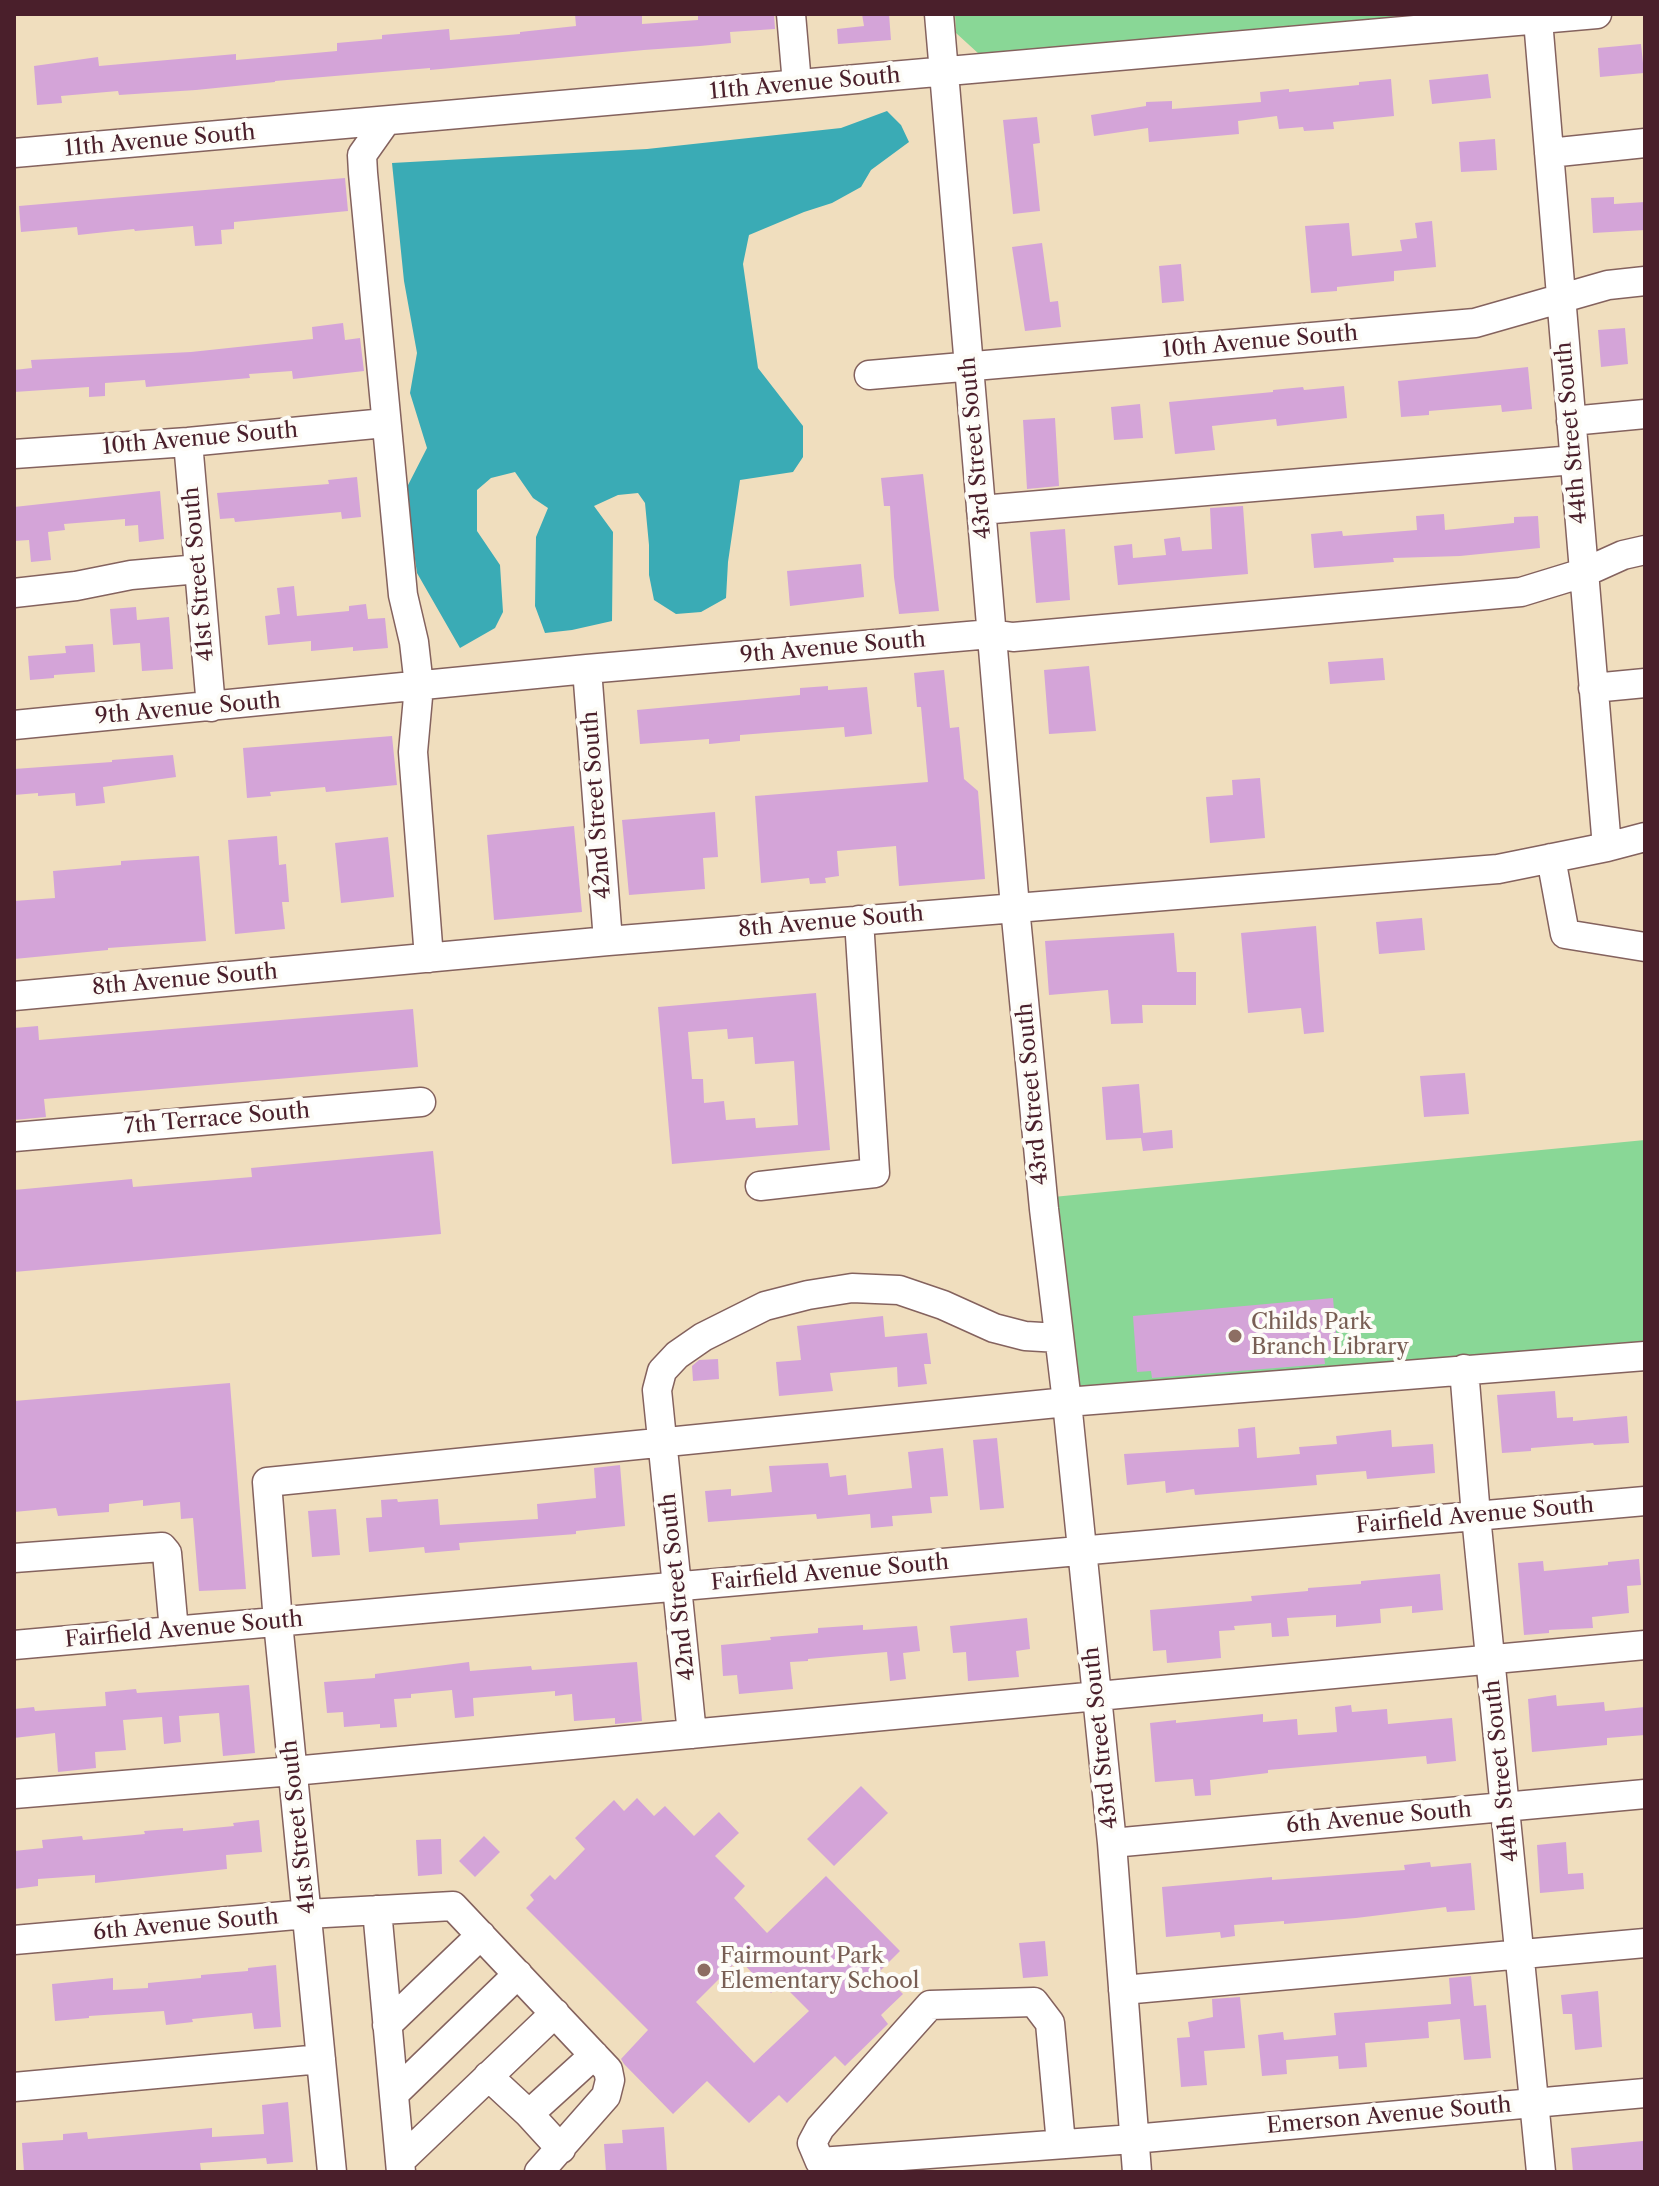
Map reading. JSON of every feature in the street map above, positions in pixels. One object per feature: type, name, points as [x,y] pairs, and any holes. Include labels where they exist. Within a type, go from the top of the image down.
[{"type":"street","points":[[791,14],[797,84]]},
{"type":"street","name":"43rd Street South","points":[[939,14],[1015,907],[1112,1843],[1137,2172]]},
{"type":"street","name":"11th Avenue South","points":[[14,153],[1597,14]]},
{"type":"street","name":"44th Street South","points":[[1538,20],[1607,847]]},
{"type":"street","points":[[386,121],[362,155],[403,595],[414,642],[419,686],[413,752],[429,958]]},
{"type":"street","points":[[1549,153],[1645,143]]},
{"type":"street","name":"10th Avenue South","points":[[869,375],[1475,323],[1608,285],[1645,281]]},
{"type":"street","points":[[1571,421],[1645,414]]},
{"type":"street","name":"10th Avenue South","points":[[14,454],[188,442],[385,423]]},
{"type":"street","name":"41st Street South","points":[[188,442],[211,707]]},
{"type":"street","points":[[981,510],[1574,460]]},
{"type":"street","name":"9th Avenue South","points":[[14,725],[587,669],[991,634],[1013,637],[1521,592],[1645,550]]},
{"type":"street","points":[[14,593],[76,586],[131,575],[199,569]]},
{"type":"street","name":"42nd Street South","points":[[587,669],[608,941]]},
{"type":"street","points":[[1593,688],[1645,683]]},
{"type":"street","name":"8th Avenue South","points":[[14,996],[608,941],[1498,869],[1645,837]]},
{"type":"street","points":[[1551,858],[1565,934],[1645,947]]},
{"type":"street","points":[[760,1186],[875,1173],[859,920]]},
{"type":"street","name":"7th Terrace South","points":[[14,1137],[421,1102]]},
{"type":"street","name":"42nd Street South","points":[[692,1734],[664,1441],[658,1415],[657,1390],[662,1371],[677,1355],[703,1337],[765,1306],[852,1288],[899,1290],[943,1305],[994,1328],[1025,1336],[1059,1338]]},
{"type":"street","points":[[664,1441],[1067,1402],[1645,1356]]},
{"type":"street","name":"44th Street South","points":[[1464,1369],[1541,2172]]},
{"type":"street","name":"41st Street South","points":[[332,2172],[267,1482],[664,1441]]},
{"type":"street","name":"Fairfield Avenue South","points":[[14,1645],[1645,1501]]},
{"type":"street","points":[[14,1558],[162,1547],[167,1553],[174,1631]]},
{"type":"street","points":[[14,1794],[293,1771],[1645,1645]]},
{"type":"street","name":"6th Avenue South","points":[[1112,1843],[1645,1794]]},
{"type":"street","name":"6th Avenue South","points":[[14,1940],[307,1914],[453,1906],[481,1935]]},
{"type":"street","points":[[377,1910],[400,2166]]},
{"type":"street","points":[[387,2025],[481,1935],[608,2070],[610,2089],[606,2096],[539,2172]]},
{"type":"street","points":[[1123,1990],[1645,1943]]},
{"type":"street","points":[[394,2094],[518,1974]]},
{"type":"street","name":"Emerson Avenue South","points":[[1061,2144],[1050,2023],[1034,2002],[930,2005],[820,2128],[812,2143],[820,2162],[1133,2139],[1645,2093]]},
{"type":"street","points":[[400,2166],[555,2013]]},
{"type":"street","points":[[529,2114],[594,2055]]},
{"type":"street","points":[[14,2087],[321,2059]]},
{"type":"street","points":[[488,2076],[561,2149]]},
{"type":"green space","points":[[955,14],[1454,14],[979,54],[956,33]]},
{"type":"green space","points":[[1645,1140],[1645,1342],[1076,1391],[1053,1197]]},
{"type":"water","points":[[887,111],[901,125],[909,142],[871,170],[861,187],[832,203],[749,235],[743,264],[758,368],[803,426],[803,457],[793,472],[740,480],[726,598],[701,612],[676,614],[654,600],[649,575],[645,503],[638,493],[618,495],[594,506],[613,532],[612,621],[545,633],[535,606],[536,537],[548,508],[533,498],[515,472],[491,478],[477,490],[477,531],[500,565],[503,612],[495,628],[460,648],[417,573],[405,491],[427,448],[410,393],[417,353],[404,281],[392,163],[647,149],[841,128]]},
{"type":"building","points":[[575,14],[642,14],[642,24],[698,20],[698,15],[774,14],[775,29],[730,32],[731,43],[196,90],[119,95],[118,91],[61,96],[62,103],[37,105],[34,66],[98,57],[99,66],[236,54],[236,60],[293,55],[337,51],[337,43],[382,39],[382,35],[449,29],[450,40],[520,34],[576,26]]},
{"type":"building","points":[[862,14],[889,14],[891,40],[838,44],[837,29],[864,26]]},
{"type":"building","points":[[1641,44],[1644,73],[1600,77],[1598,48]]},
{"type":"building","points":[[1488,74],[1491,98],[1432,104],[1429,80]]},
{"type":"building","points":[[1391,79],[1394,116],[1333,122],[1334,129],[1279,129],[1277,116],[1238,121],[1239,134],[1149,142],[1148,128],[1094,136],[1091,115],[1146,106],[1146,102],[1172,101],[1172,109],[1261,102],[1260,92],[1289,89],[1289,92]]},
{"type":"building","points":[[1037,117],[1040,143],[1033,144],[1040,211],[1013,214],[1003,120]]},
{"type":"building","points":[[1495,139],[1497,170],[1461,172],[1459,142]]},
{"type":"building","points":[[345,178],[348,211],[234,222],[234,229],[221,230],[222,244],[195,246],[193,226],[78,235],[77,227],[21,232],[19,206]]},
{"type":"building","points":[[1614,197],[1614,204],[1645,202],[1645,230],[1593,233],[1591,198]]},
{"type":"building","points":[[1432,221],[1436,267],[1394,271],[1394,281],[1311,293],[1305,226],[1349,223],[1352,256],[1402,251],[1400,240],[1417,238],[1415,223]]},
{"type":"building","points":[[1042,243],[1050,302],[1058,301],[1061,327],[1025,331],[1012,247]]},
{"type":"building","points":[[1181,264],[1184,301],[1162,303],[1159,266]]},
{"type":"building","points":[[343,323],[345,340],[360,338],[364,371],[293,379],[292,371],[249,374],[250,378],[146,387],[145,380],[105,383],[105,396],[89,397],[89,387],[14,392],[14,370],[32,368],[31,360],[191,352],[313,339],[312,327]]},
{"type":"building","points":[[1625,328],[1628,364],[1601,367],[1598,330]]},
{"type":"building","points":[[1528,367],[1532,409],[1502,412],[1501,405],[1429,411],[1429,415],[1401,417],[1398,381]]},
{"type":"building","points":[[1344,386],[1347,418],[1277,426],[1276,419],[1212,426],[1215,450],[1175,454],[1169,402],[1303,387],[1304,390]]},
{"type":"building","points":[[1140,404],[1143,438],[1114,440],[1111,407]]},
{"type":"building","points":[[1055,418],[1059,486],[1027,489],[1023,420]]},
{"type":"building","points":[[923,474],[939,611],[899,614],[890,506],[884,506],[881,478]]},
{"type":"building","points":[[357,477],[361,517],[342,519],[341,512],[235,522],[234,518],[220,519],[217,493],[329,484],[328,480]]},
{"type":"building","points":[[160,491],[164,539],[139,542],[138,525],[125,526],[125,519],[64,524],[65,530],[48,532],[51,560],[31,562],[29,540],[14,541],[14,507]]},
{"type":"building","points":[[1243,506],[1248,574],[1118,585],[1114,546],[1132,544],[1133,558],[1166,555],[1164,539],[1180,537],[1182,551],[1212,549],[1210,508]]},
{"type":"building","points":[[1444,514],[1445,530],[1514,523],[1514,517],[1538,516],[1540,548],[1460,556],[1393,558],[1394,562],[1314,568],[1311,534],[1342,531],[1343,536],[1417,530],[1416,516]]},
{"type":"building","points":[[1065,529],[1070,600],[1036,603],[1030,532]]},
{"type":"building","points":[[861,564],[864,597],[790,606],[787,571]]},
{"type":"building","points":[[294,586],[297,616],[349,611],[349,606],[366,604],[368,619],[385,618],[388,648],[311,651],[311,641],[268,645],[265,616],[280,614],[277,588]]},
{"type":"building","points":[[136,607],[137,620],[169,617],[173,669],[142,671],[140,643],[113,645],[110,609]]},
{"type":"building","points":[[93,644],[95,672],[30,680],[28,656],[66,653],[65,646]]},
{"type":"building","points":[[1383,658],[1385,680],[1330,684],[1328,662]]},
{"type":"building","points":[[1089,666],[1096,731],[1049,734],[1044,670]]},
{"type":"building","points":[[944,670],[950,728],[959,727],[964,779],[978,791],[985,879],[899,886],[896,846],[837,851],[839,876],[825,878],[826,883],[810,884],[809,878],[761,883],[755,796],[928,782],[921,707],[917,707],[914,673]]},
{"type":"building","points":[[828,686],[828,690],[867,687],[872,734],[845,737],[844,727],[740,735],[740,741],[709,744],[709,739],[640,744],[637,710],[800,695],[800,688]]},
{"type":"building","points":[[392,736],[397,785],[326,792],[325,787],[270,792],[271,796],[247,798],[243,748]]},
{"type":"building","points":[[173,755],[176,777],[103,787],[105,803],[76,806],[75,793],[14,795],[14,769]]},
{"type":"building","points":[[1260,778],[1265,838],[1210,843],[1206,797],[1233,795],[1232,780]]},
{"type":"building","points":[[715,812],[718,857],[703,858],[705,889],[629,895],[622,820]]},
{"type":"building","points":[[574,826],[582,912],[494,920],[487,835]]},
{"type":"building","points":[[277,836],[279,865],[286,864],[289,902],[282,902],[285,929],[235,934],[228,840]]},
{"type":"building","points":[[388,837],[394,897],[341,903],[335,843]]},
{"type":"building","points":[[199,856],[206,941],[14,959],[14,901],[55,898],[53,871],[121,865],[121,861]]},
{"type":"building","points":[[1422,918],[1425,950],[1379,954],[1376,922]]},
{"type":"building","points":[[1316,926],[1324,1032],[1304,1034],[1301,1008],[1248,1013],[1241,933]]},
{"type":"building","points":[[1174,933],[1177,972],[1196,972],[1196,1005],[1142,1005],[1143,1023],[1111,1024],[1108,990],[1049,995],[1045,941]]},
{"type":"building","points":[[816,993],[830,1150],[672,1164],[658,1007]],"holes":[[[727,1029],[728,1039],[753,1037],[755,1064],[794,1061],[798,1125],[756,1128],[755,1118],[726,1120],[724,1101],[704,1103],[703,1079],[692,1079],[688,1032]]]},
{"type":"building","points":[[413,1009],[418,1067],[44,1099],[46,1117],[14,1120],[14,1028],[38,1026],[39,1040]]},
{"type":"building","points":[[1465,1073],[1469,1114],[1424,1117],[1420,1076]]},
{"type":"building","points":[[1139,1084],[1143,1133],[1172,1130],[1173,1148],[1143,1151],[1141,1138],[1106,1140],[1102,1087]]},
{"type":"building","points":[[433,1151],[441,1234],[14,1272],[14,1190],[132,1179],[133,1187],[252,1177],[251,1168]]},
{"type":"building","name":"Childs Park Branch Library","points":[[1333,1298],[1338,1355],[1324,1356],[1325,1364],[1152,1378],[1151,1371],[1137,1372],[1133,1316]]},
{"type":"building","points":[[883,1316],[885,1337],[927,1333],[931,1364],[924,1364],[927,1384],[898,1387],[897,1367],[830,1373],[833,1391],[779,1396],[776,1362],[801,1360],[797,1326]]},
{"type":"building","points":[[718,1359],[719,1379],[693,1381],[692,1366],[699,1360]]},
{"type":"building","points":[[230,1383],[246,1589],[199,1591],[193,1518],[181,1519],[180,1502],[143,1506],[143,1500],[109,1504],[109,1512],[58,1516],[56,1508],[14,1512],[14,1401]]},
{"type":"building","points":[[1555,1391],[1557,1418],[1573,1417],[1573,1421],[1627,1416],[1629,1443],[1593,1443],[1502,1453],[1497,1395]]},
{"type":"building","points":[[1255,1427],[1257,1458],[1300,1454],[1299,1447],[1337,1444],[1336,1436],[1391,1430],[1392,1447],[1433,1444],[1435,1473],[1367,1479],[1366,1471],[1316,1475],[1317,1485],[1195,1495],[1194,1489],[1166,1493],[1165,1481],[1127,1485],[1124,1454],[1239,1447],[1238,1429]]},
{"type":"building","points":[[997,1438],[1004,1508],[980,1510],[973,1440]]},
{"type":"building","points":[[943,1448],[948,1496],[930,1497],[932,1513],[892,1516],[893,1526],[871,1528],[870,1514],[817,1519],[816,1514],[708,1522],[705,1491],[731,1489],[731,1496],[772,1492],[769,1466],[828,1463],[830,1477],[846,1475],[848,1495],[912,1488],[908,1452]]},
{"type":"building","points":[[620,1465],[625,1526],[576,1531],[576,1534],[459,1543],[460,1550],[425,1553],[424,1547],[369,1552],[366,1518],[382,1517],[381,1500],[438,1499],[440,1525],[538,1519],[537,1504],[596,1498],[594,1468]]},
{"type":"building","points":[[336,1509],[340,1555],[312,1557],[308,1511]]},
{"type":"building","points":[[1639,1559],[1641,1585],[1627,1586],[1629,1613],[1592,1617],[1593,1628],[1549,1630],[1549,1633],[1524,1635],[1518,1563],[1543,1561],[1544,1571]]},
{"type":"building","points":[[1440,1574],[1443,1610],[1412,1613],[1412,1606],[1380,1609],[1381,1623],[1336,1627],[1336,1615],[1287,1618],[1289,1636],[1272,1637],[1271,1623],[1234,1626],[1235,1630],[1219,1631],[1221,1658],[1167,1663],[1166,1650],[1153,1651],[1150,1610],[1252,1601],[1251,1596]]},
{"type":"building","points":[[1027,1618],[1030,1649],[1016,1651],[1019,1677],[968,1681],[966,1652],[953,1653],[950,1626]]},
{"type":"building","points":[[863,1625],[863,1630],[917,1626],[920,1651],[903,1653],[906,1679],[890,1681],[887,1652],[790,1662],[793,1689],[739,1694],[737,1675],[723,1676],[721,1645],[818,1633],[818,1628]]},
{"type":"building","points":[[469,1662],[470,1671],[637,1662],[642,1721],[615,1724],[615,1718],[574,1721],[572,1694],[555,1696],[555,1691],[473,1698],[474,1716],[455,1718],[452,1690],[411,1694],[411,1698],[394,1699],[397,1727],[380,1728],[380,1724],[344,1727],[343,1712],[327,1713],[324,1682],[375,1678],[375,1674]]},
{"type":"building","points":[[249,1685],[255,1753],[223,1756],[219,1713],[179,1716],[181,1742],[164,1744],[162,1717],[123,1720],[126,1750],[95,1752],[96,1768],[58,1772],[55,1733],[14,1738],[14,1709],[34,1707],[35,1711],[106,1706],[105,1692],[136,1689],[137,1693]]},
{"type":"building","points":[[1556,1695],[1557,1706],[1604,1702],[1605,1711],[1645,1707],[1645,1735],[1607,1738],[1607,1745],[1532,1752],[1528,1699]]},
{"type":"building","points":[[1351,1705],[1352,1712],[1387,1709],[1388,1724],[1452,1718],[1456,1761],[1427,1764],[1426,1756],[1268,1770],[1268,1773],[1210,1780],[1211,1795],[1195,1796],[1193,1779],[1155,1782],[1150,1723],[1263,1714],[1263,1722],[1297,1719],[1298,1735],[1337,1732],[1335,1707]]},
{"type":"building","points":[[861,1786],[888,1813],[834,1866],[807,1839]]},
{"type":"building","points":[[637,1798],[654,1816],[665,1806],[694,1836],[719,1812],[739,1833],[715,1856],[745,1886],[734,1898],[767,1933],[826,1876],[900,1951],[880,1971],[903,1994],[881,2015],[888,2024],[845,2066],[835,2056],[787,2103],[779,2095],[749,2123],[707,2081],[673,2114],[621,2059],[648,2030],[526,1908],[534,1900],[530,1895],[550,1875],[555,1880],[585,1849],[575,1838],[614,1800],[624,1811]],"holes":[[[739,1959],[771,1993],[781,1983],[809,2011],[754,2063],[696,2002]]]},
{"type":"building","points":[[259,1820],[262,1852],[226,1855],[227,1869],[95,1883],[95,1875],[38,1879],[38,1886],[14,1889],[14,1851],[43,1848],[42,1840],[82,1836],[83,1840],[183,1828],[183,1831]]},
{"type":"building","points":[[484,1836],[500,1852],[475,1877],[459,1861]]},
{"type":"building","points":[[441,1839],[442,1874],[418,1876],[416,1840]]},
{"type":"building","points":[[1566,1842],[1568,1874],[1583,1873],[1584,1889],[1540,1893],[1537,1845]]},
{"type":"building","points":[[1430,1862],[1431,1867],[1471,1863],[1475,1910],[1447,1912],[1446,1907],[1356,1918],[1234,1925],[1235,1936],[1221,1938],[1220,1932],[1166,1937],[1162,1887],[1405,1870],[1404,1865]]},
{"type":"building","points":[[1045,1941],[1048,1976],[1023,1978],[1019,1943]]},
{"type":"building","points":[[276,1965],[281,2027],[254,2029],[252,2013],[166,2025],[164,2011],[55,2021],[52,1984],[113,1978],[113,1990],[148,1988],[148,1983],[201,1978],[201,1975]]},
{"type":"building","points":[[1471,1976],[1474,2006],[1486,2005],[1491,2058],[1464,2060],[1460,2019],[1428,2022],[1429,2038],[1365,2043],[1367,2067],[1339,2069],[1338,2056],[1286,2060],[1287,2074],[1262,2076],[1258,2035],[1283,2032],[1284,2040],[1336,2035],[1334,2013],[1451,2004],[1449,1978]]},
{"type":"building","points":[[1598,1991],[1602,2047],[1575,2050],[1572,2014],[1563,2014],[1561,1995]]},
{"type":"building","points":[[1240,1997],[1245,2048],[1204,2051],[1207,2085],[1181,2087],[1177,2038],[1190,2037],[1188,2022],[1213,2017],[1212,1999]]},
{"type":"building","points":[[288,2102],[293,2162],[267,2164],[266,2158],[200,2163],[201,2170],[177,2172],[24,2172],[22,2143],[63,2140],[63,2134],[87,2132],[88,2139],[212,2128],[212,2137],[264,2134],[262,2105]]},
{"type":"building","points":[[664,2127],[667,2172],[606,2172],[604,2144],[623,2143],[622,2130]]},
{"type":"building","points":[[1643,2141],[1645,2172],[1573,2172],[1571,2148]]},
{"type":"place","name":"Childs Park Branch Library","points":[[1235,1336]]},
{"type":"place","name":"Fairmount Park Elementary School","points":[[704,1970]]}]
